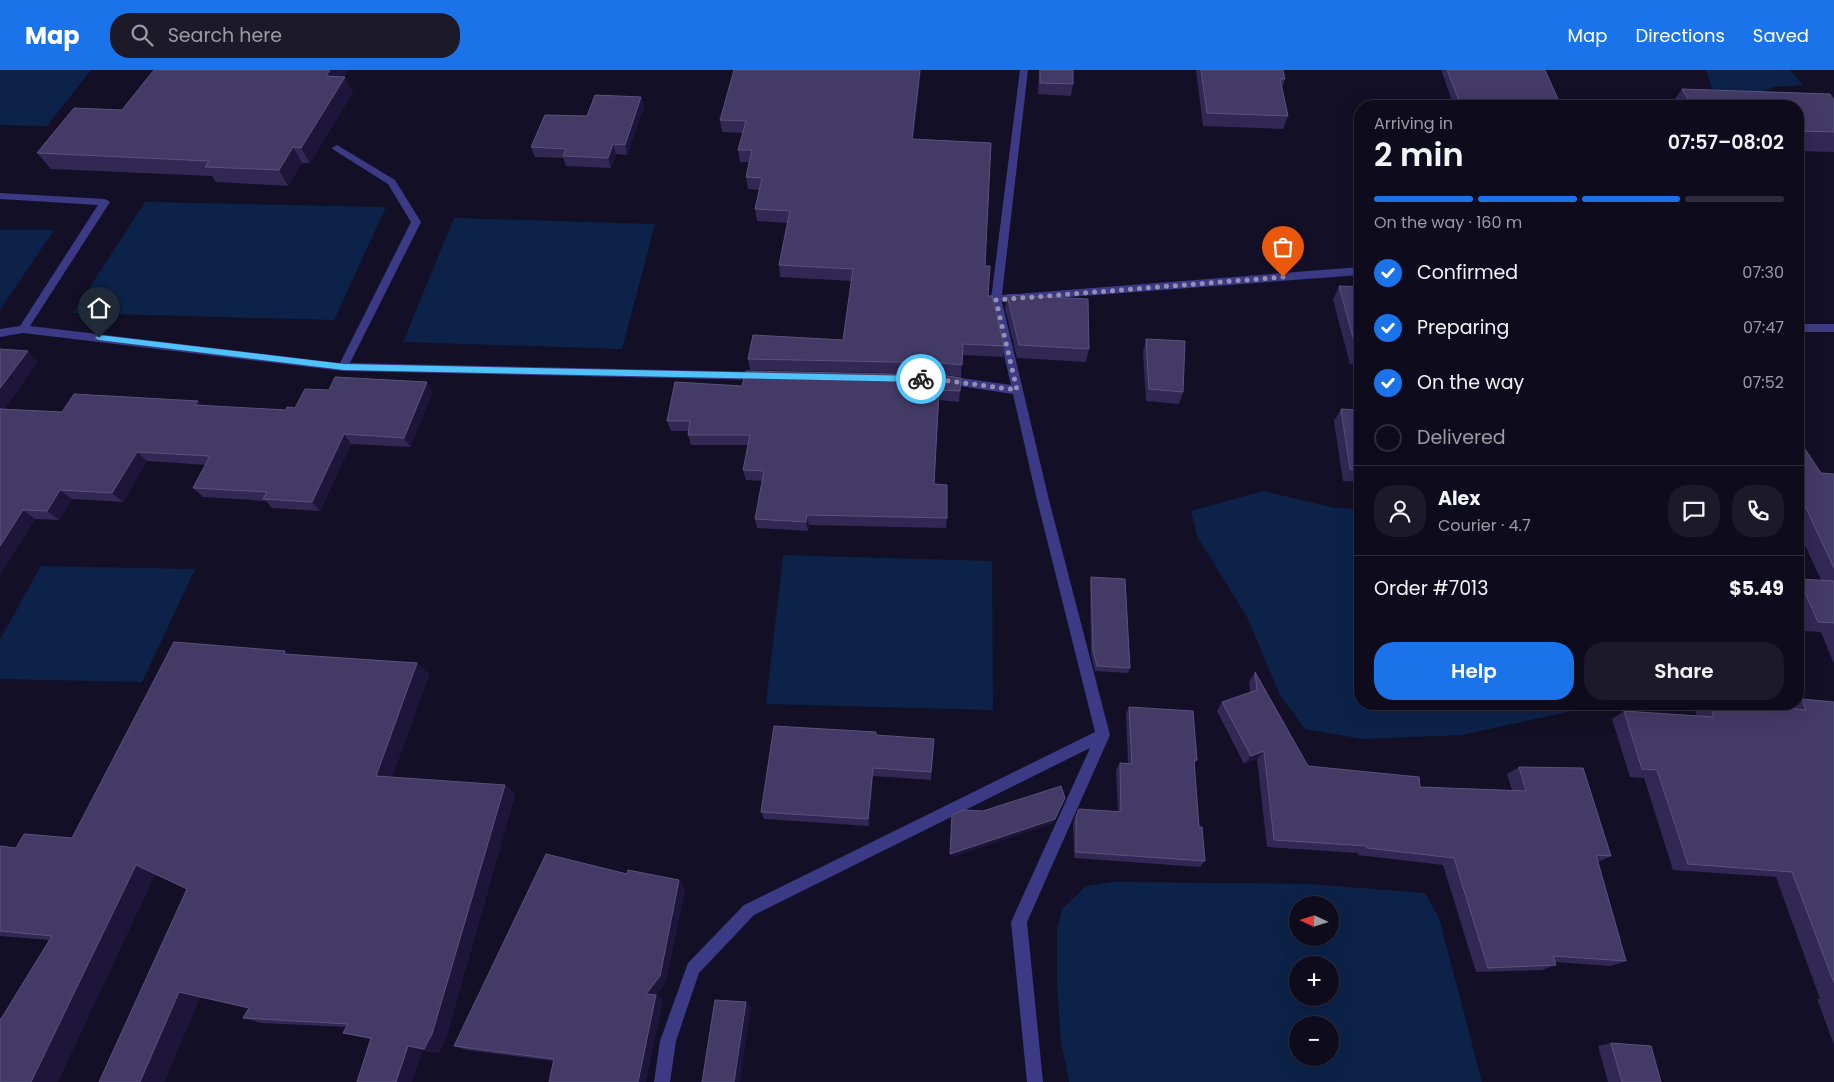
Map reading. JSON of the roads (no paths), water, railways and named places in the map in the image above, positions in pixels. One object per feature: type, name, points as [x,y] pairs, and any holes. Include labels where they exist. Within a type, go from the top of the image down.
[{"type":"street","points":[[1024,70],[996,300],[1043,500],[1102,735],[1019,922],[1035,1082]]},
{"type":"street","points":[[337,148],[392,182],[416,222],[344,367]]},
{"type":"street","points":[[0,196],[105,202],[24,329]]},
{"type":"street","points":[[996,300],[1354,270]]},
{"type":"street","points":[[1804,328],[1834,328]]},
{"type":"street","points":[[0,333],[24,329],[344,367],[777,376]]},
{"type":"street","points":[[933,379],[1017,390]]},
{"type":"street","points":[[662,1082],[668,1041],[693,968],[749,910],[1102,735]]},
{"type":"water","points":[[0,70],[91,70],[47,126],[0,125]]},
{"type":"water","points":[[1706,70],[1790,70],[1803,85],[1774,87],[1748,97],[1715,97]]},
{"type":"water","points":[[145,202],[386,207],[334,320],[73,313]]},
{"type":"water","points":[[454,218],[655,224],[622,349],[403,342]]},
{"type":"water","points":[[0,230],[54,230],[0,310]]},
{"type":"water","points":[[1263,491],[1336,508],[1354,509],[1354,710],[1577,710],[1462,735],[1363,739],[1305,729],[1280,695],[1247,617],[1197,536],[1191,511]]},
{"type":"water","points":[[783,555],[992,561],[993,710],[766,704]]},
{"type":"water","points":[[41,566],[195,569],[142,682],[0,679],[0,639]]},
{"type":"water","points":[[1112,882],[1310,884],[1425,893],[1439,918],[1482,1082],[1069,1082],[1061,1041],[1057,984],[1057,929],[1062,909],[1086,886]]}]
